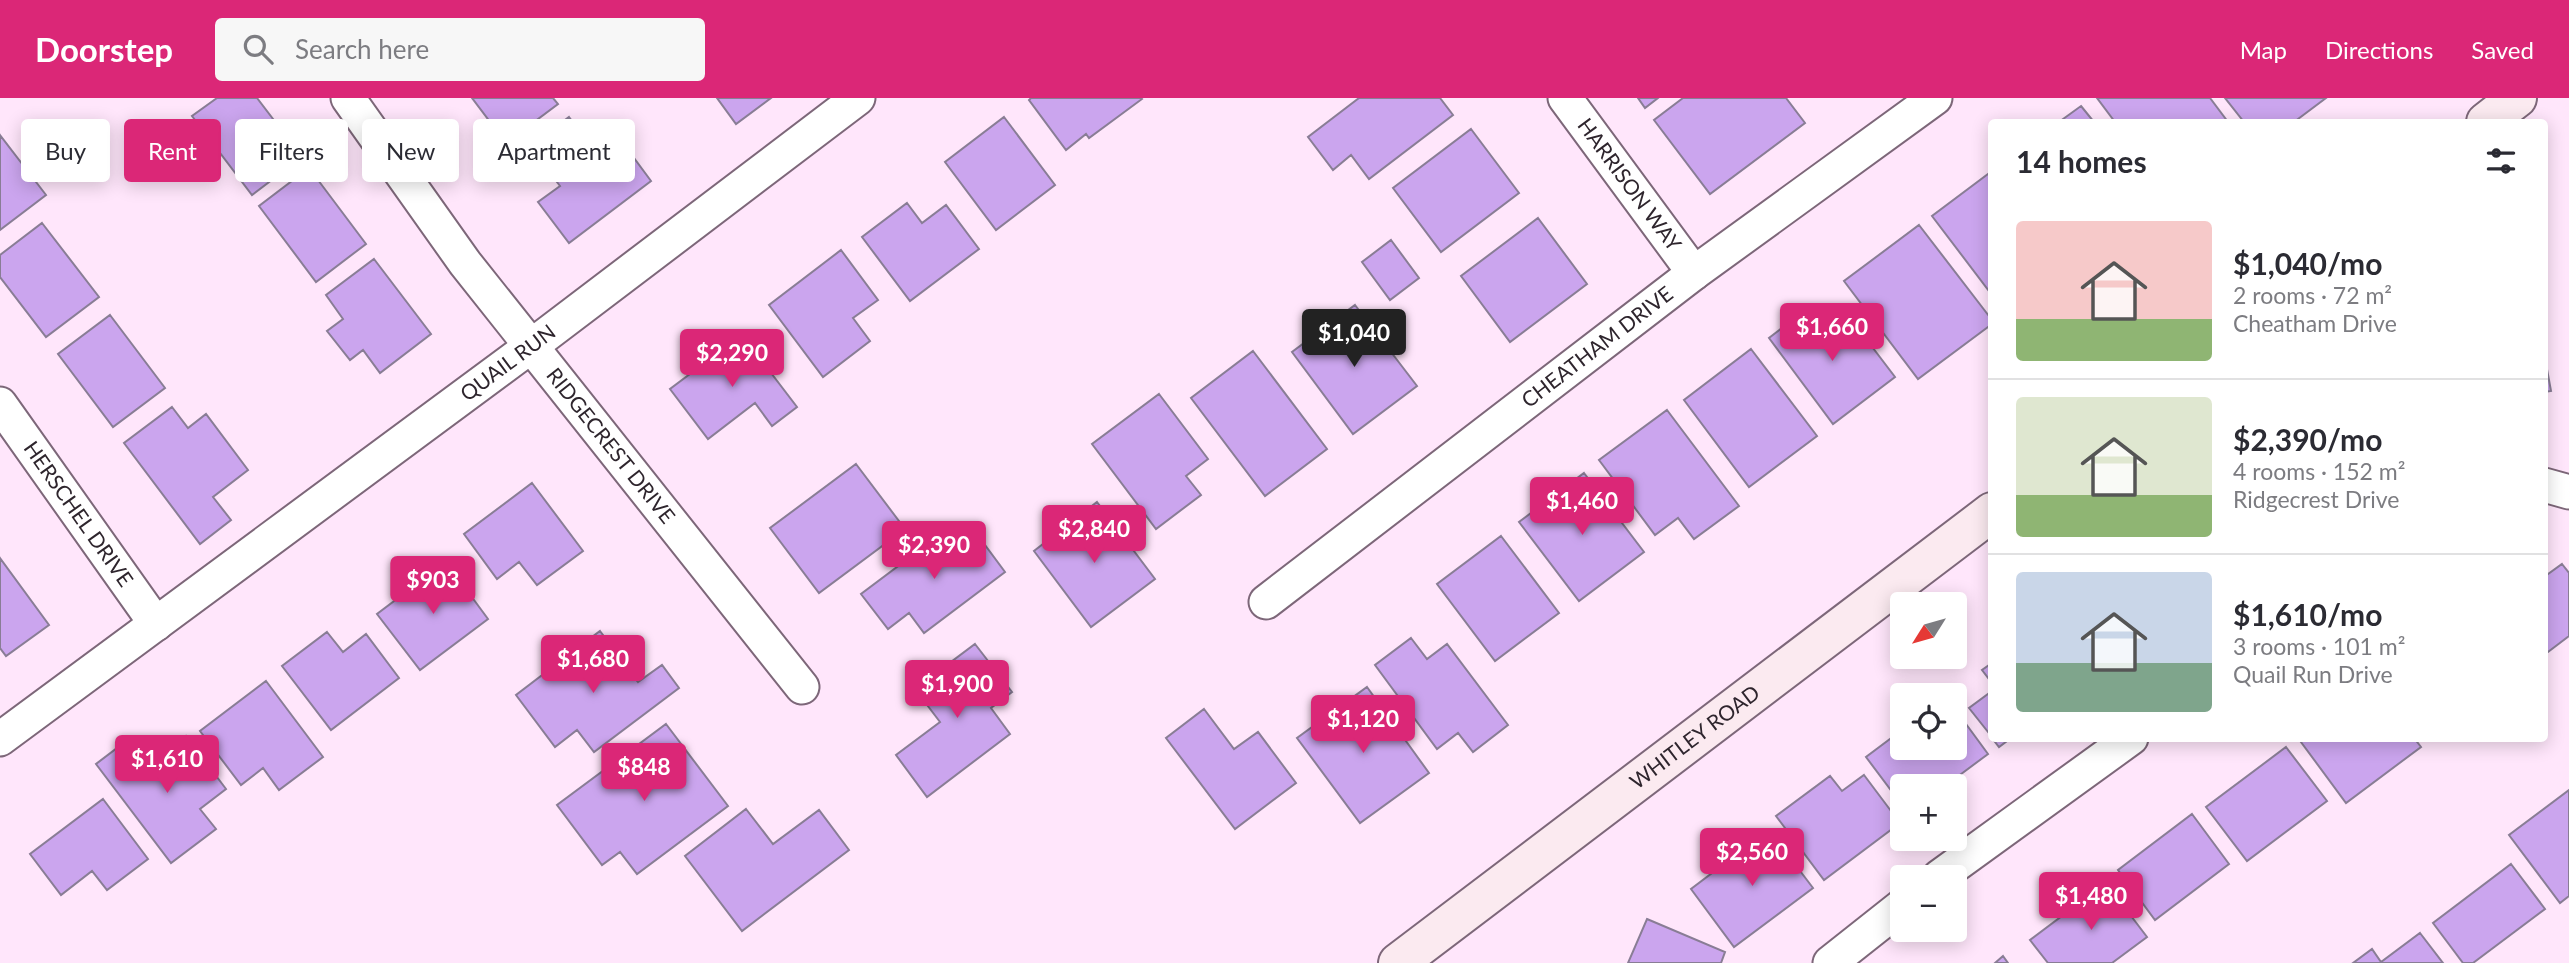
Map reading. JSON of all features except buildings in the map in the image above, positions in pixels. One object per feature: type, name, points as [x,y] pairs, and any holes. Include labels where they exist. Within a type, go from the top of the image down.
[{"type":"street","name":"RIDGECREST DRIVE","points":[[348,98],[465,263],[802,687]]},
{"type":"street","name":"QUAIL RUN","points":[[0,739],[530,347],[858,98]]},
{"type":"street","name":"HARRISON WAY","points":[[1565,98],[1694,273]]},
{"type":"street","name":"CHEATHAM DRIVE","points":[[1266,603],[1694,273],[1935,98]]},
{"type":"street","points":[[2490,119],[2517,98]]},
{"type":"street","name":"HERSCHEL DRIVE","points":[[0,404],[156,624]]},
{"type":"street","points":[[2548,486],[2569,492]]},
{"type":"street","name":"WHITLEY ROAD","points":[[1398,963],[1988,515]]},
{"type":"street","points":[[1956,865],[2125,742]]},
{"type":"street","points":[[1830,963],[1890,916]]}]
